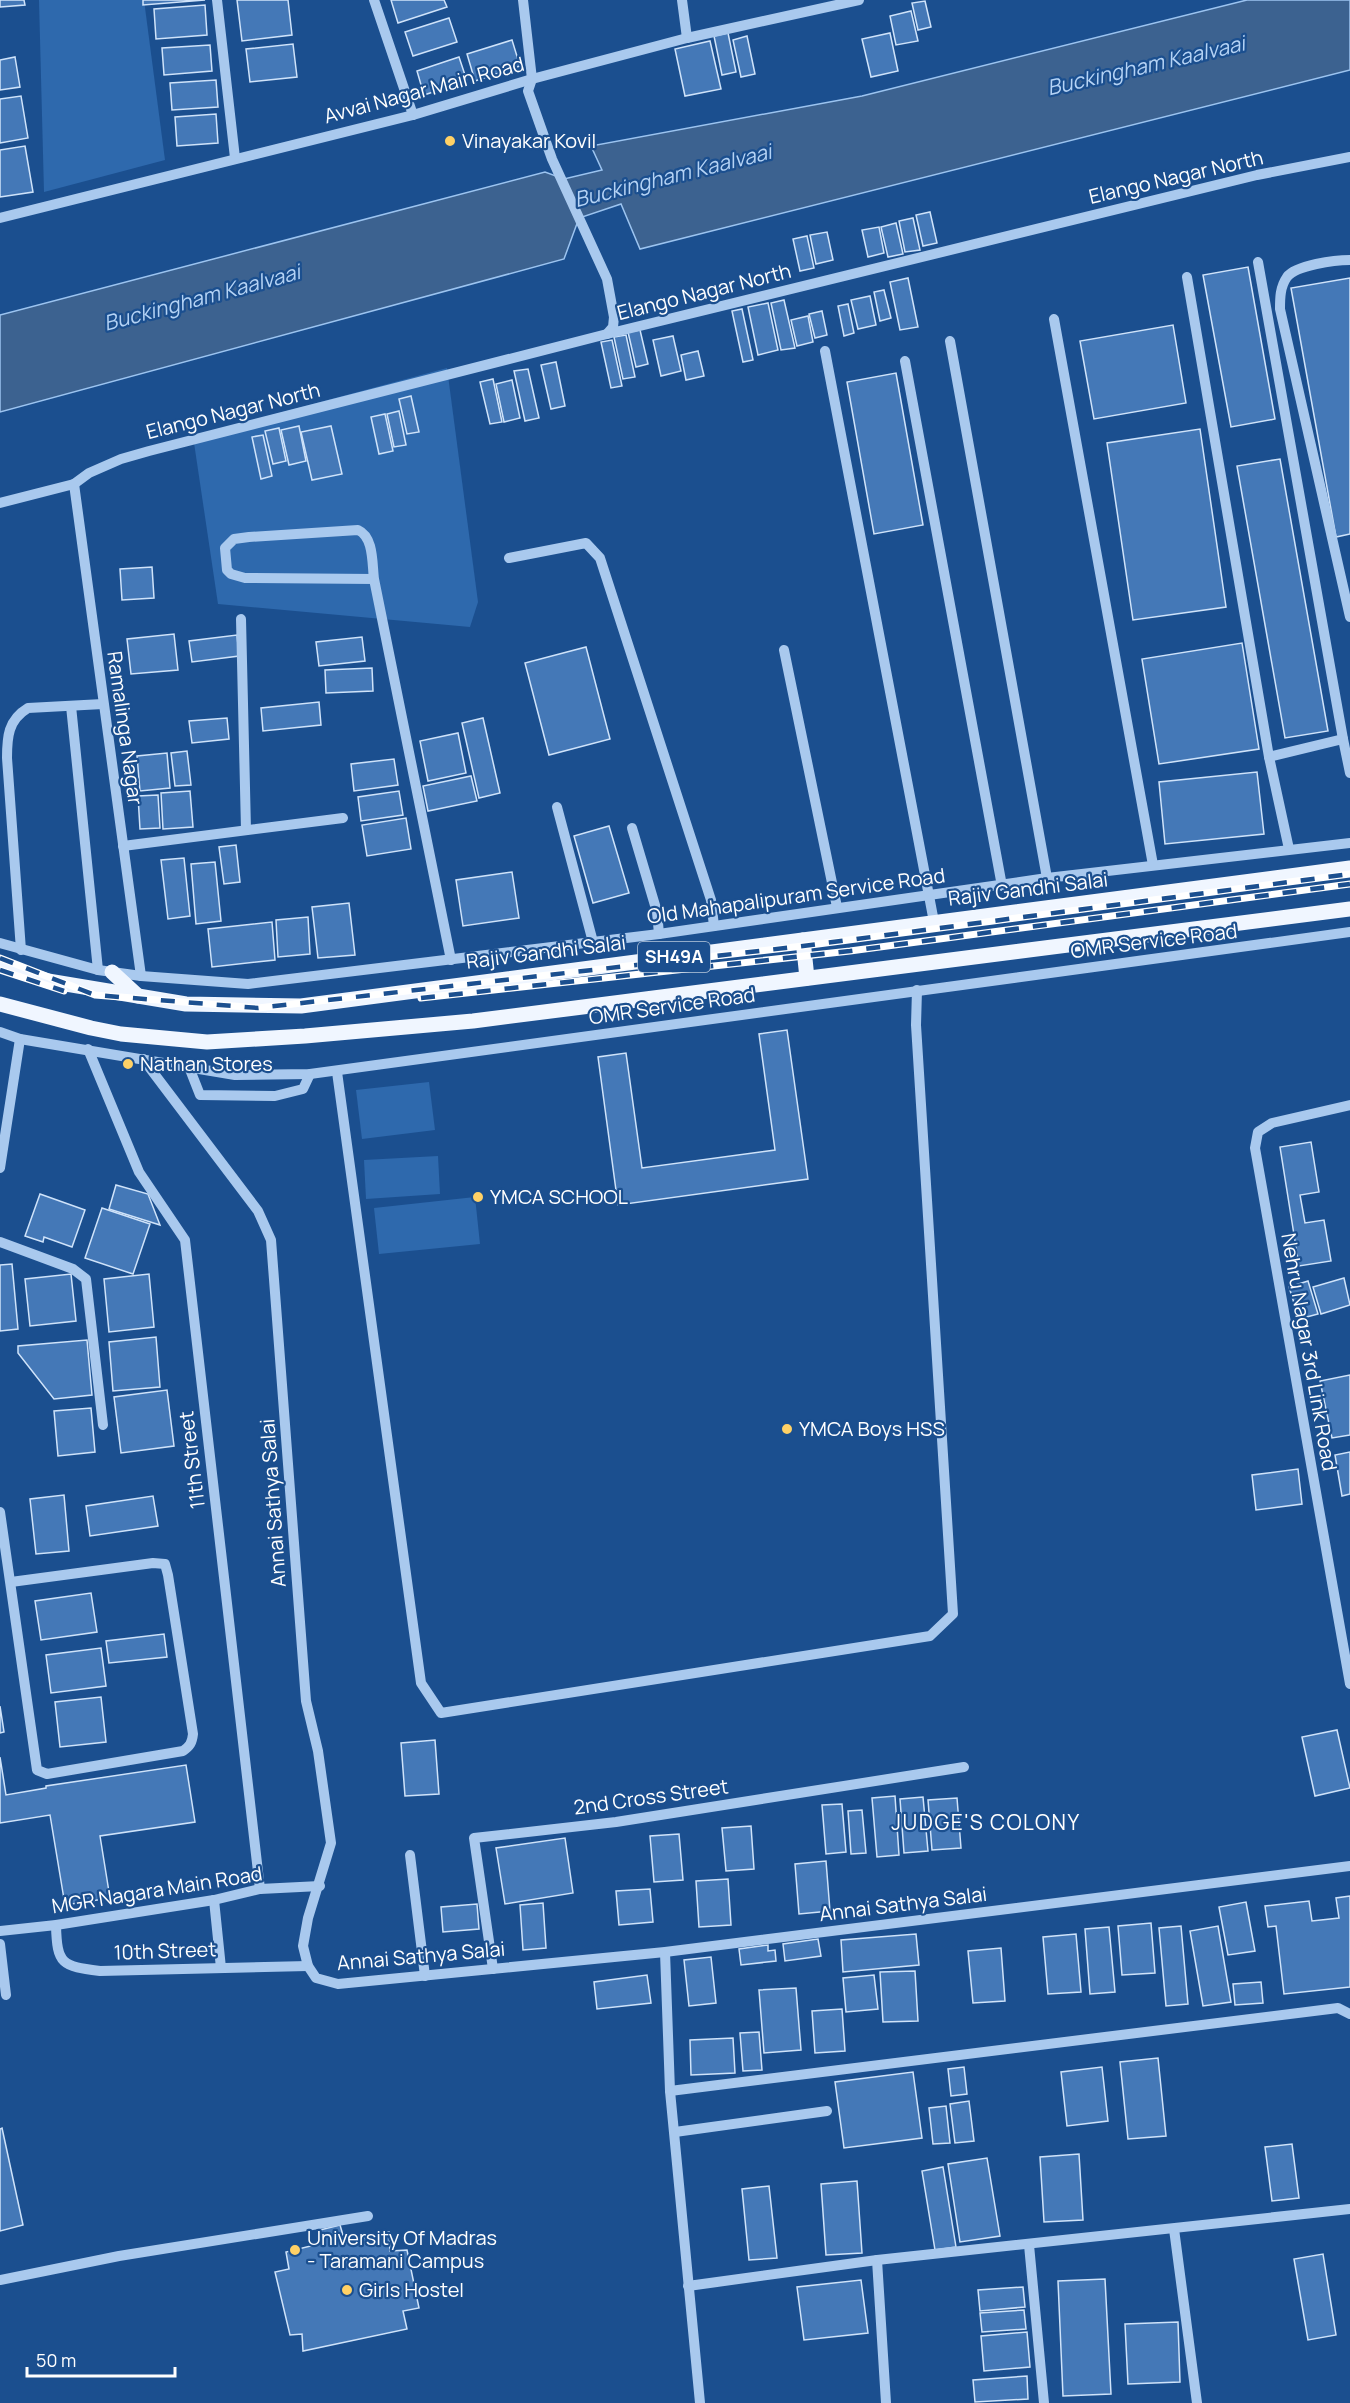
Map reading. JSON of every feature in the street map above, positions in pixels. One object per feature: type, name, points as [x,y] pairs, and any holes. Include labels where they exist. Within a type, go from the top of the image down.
[{"type":"main road","name":"Rajiv Gandhi Salai","points":[[0,965],[48,981],[186,1004],[301,1006],[1350,868]]},
{"type":"main road","name":"SH49A","points":[[0,1004],[122,1034],[207,1042],[305,1036],[473,1021],[1350,909]]},
{"type":"main road","points":[[803,940],[807,978]]},
{"type":"main road","points":[[105,971],[138,996]]},
{"type":"street","points":[[217,0],[234,158]]},
{"type":"street","points":[[374,0],[413,115]]},
{"type":"street","points":[[523,0],[532,79],[528,91],[552,159],[607,279],[614,317],[613,327],[607,334]]},
{"type":"street","points":[[682,0],[687,38]]},
{"type":"street","name":"Avvai Nagar Main Road","points":[[0,218],[413,115],[532,79],[687,38],[857,0]]},
{"type":"street","name":"Elango Nagar North","points":[[0,503],[74,484],[89,473],[149,451],[607,334],[1257,175],[1350,157]]},
{"type":"street","points":[[1350,261],[1339,260],[1302,268],[1288,275],[1281,288],[1280,309],[1346,576],[1350,616]]},
{"type":"street","points":[[1258,262],[1350,773]]},
{"type":"street","points":[[1187,277],[1269,757],[1289,849]]},
{"type":"street","points":[[1054,319],[1153,865]]},
{"type":"street","points":[[950,341],[1047,878]]},
{"type":"street","points":[[825,351],[934,922]]},
{"type":"street","points":[[905,362],[1002,886]]},
{"type":"street","name":"Ramalinga Nagar","points":[[74,484],[141,976]]},
{"type":"street","points":[[374,579],[237,576],[227,570],[225,548],[234,539],[358,530],[364,532],[369,541],[374,579],[451,960]]},
{"type":"street","points":[[509,558],[586,543],[600,558],[711,900],[714,926]]},
{"type":"street","points":[[241,619],[246,830]]},
{"type":"street","points":[[784,650],[837,907]]},
{"type":"street","points":[[21,950],[7,737],[12,722],[28,708],[103,704]]},
{"type":"street","points":[[71,706],[105,971]]},
{"type":"street","points":[[1269,757],[1343,740]]},
{"type":"street","points":[[557,807],[593,942]]},
{"type":"street","points":[[123,846],[343,818]]},
{"type":"street","points":[[632,828],[657,912],[659,934]]},
{"type":"street","name":"Old Mahapalipuram Service Road","points":[[0,943],[105,971],[248,984],[659,934],[1047,878],[1350,843]]},
{"type":"street","name":"OMR Service Road","points":[[0,1032],[20,1039],[235,1075],[337,1072],[917,990],[1350,932]]},
{"type":"street","points":[[337,1072],[422,1683],[441,1713],[930,1636],[953,1614],[916,1024],[917,990]]},
{"type":"street","points":[[0,1168],[20,1039]]},
{"type":"street","name":"11th Street","points":[[88,1049],[140,1172],[185,1240],[260,1889]]},
{"type":"street","name":"Annai Sathya Salai","points":[[143,1059],[258,1211],[271,1240],[306,1701],[320,1762],[331,1843],[320,1886],[308,1918],[303,1946],[308,1966],[316,1978],[338,1984],[665,1952],[1350,1866]]},
{"type":"street","points":[[189,1067],[200,1095],[275,1096],[303,1089],[310,1074]]},
{"type":"street","name":"Nehru Nagar 3rd Link Road","points":[[1350,1105],[1272,1123],[1258,1132],[1255,1148],[1350,1684]]},
{"type":"street","points":[[0,1242],[74,1269],[86,1279],[103,1425]]},
{"type":"street","points":[[0,1512],[37,1770],[46,1774],[183,1751],[188,1748],[193,1734],[165,1564],[153,1563],[11,1581]]},
{"type":"street","name":"2nd Cross Street","points":[[493,1969],[474,1838],[616,1822],[964,1767]]},
{"type":"street","points":[[410,1855],[425,1976]]},
{"type":"street","name":"MGR Nagara Main Road","points":[[0,1931],[56,1925],[213,1900],[260,1889],[320,1886]]},
{"type":"street","points":[[213,1900],[221,1968]]},
{"type":"street","name":"10th Street","points":[[56,1925],[57,1951],[64,1963],[79,1968],[100,1971],[308,1966]]},
{"type":"street","points":[[0,1944],[6,1995]]},
{"type":"street","points":[[665,1952],[670,2091],[700,2403]]},
{"type":"street","points":[[670,2091],[1338,2008],[1350,2014]]},
{"type":"street","points":[[675,2132],[827,2111]]},
{"type":"street","points":[[688,2286],[877,2260],[1350,2209]]},
{"type":"street","points":[[0,2280],[119,2256],[368,2216]]},
{"type":"street","points":[[1174,2229],[1197,2403]]},
{"type":"street","points":[[1029,2245],[1044,2403]]},
{"type":"street","points":[[877,2260],[886,2403]]},
{"type":"shaded area","points":[[39,0],[144,0],[165,160],[44,192]]},
{"type":"shaded area","points":[[447,368],[478,602],[470,627],[218,604],[193,436]]},
{"type":"shaded area","points":[[429,1082],[435,1130],[362,1139],[356,1090]]},
{"type":"shaded area","points":[[438,1156],[440,1194],[366,1199],[364,1160]]},
{"type":"shaded area","points":[[475,1197],[480,1244],[379,1254],[374,1208]]},
{"type":"water","name":"Buckingham Kaalvaai","points":[[1247,0],[1350,0],[1350,70],[640,249],[621,204],[579,218],[564,259],[0,412],[0,315],[545,172],[564,179],[602,170],[591,146],[862,96]]},
{"type":"building","points":[[0,0],[24,0],[25,5],[0,7]]},
{"type":"building","points":[[143,0],[205,0],[143,5]]},
{"type":"building","points":[[237,0],[288,0],[292,35],[242,41]]},
{"type":"building","points":[[391,0],[444,0],[447,7],[398,23]]},
{"type":"building","points":[[925,1],[931,27],[918,30],[912,3]]},
{"type":"building","points":[[205,5],[207,35],[156,39],[154,9]]},
{"type":"building","points":[[911,11],[918,41],[896,45],[890,16]]},
{"type":"building","points":[[449,18],[457,42],[413,56],[405,32]]},
{"type":"building","points":[[728,33],[736,72],[722,75],[714,36]]},
{"type":"building","points":[[890,33],[898,71],[871,77],[862,39]]},
{"type":"building","points":[[747,36],[755,74],[741,77],[733,40]]},
{"type":"building","points":[[512,40],[520,66],[475,81],[467,54]]},
{"type":"building","points":[[710,41],[721,89],[685,96],[675,49]]},
{"type":"building","points":[[293,44],[297,77],[250,82],[246,49]]},
{"type":"building","points":[[210,45],[212,71],[164,75],[162,48]]},
{"type":"building","points":[[15,57],[20,87],[0,90],[0,60]]},
{"type":"building","points":[[459,57],[467,81],[424,95],[417,71]]},
{"type":"building","points":[[216,80],[218,107],[172,110],[170,83]]},
{"type":"building","points":[[21,96],[28,138],[0,143],[0,99]]},
{"type":"building","points":[[216,114],[218,143],[177,146],[175,117]]},
{"type":"building","points":[[25,146],[33,192],[0,197],[0,150]]},
{"type":"building","points":[[930,212],[937,243],[923,246],[916,215]]},
{"type":"building","points":[[913,218],[920,250],[905,252],[899,221]]},
{"type":"building","points":[[896,223],[903,254],[888,257],[881,227]]},
{"type":"building","points":[[879,227],[884,253],[868,257],[862,230]]},
{"type":"building","points":[[827,232],[833,260],[816,264],[810,235]]},
{"type":"building","points":[[807,236],[814,268],[800,271],[793,239]]},
{"type":"building","points":[[1248,267],[1275,419],[1231,427],[1203,275]]},
{"type":"building","points":[[908,278],[918,327],[900,330],[890,282]]},
{"type":"building","points":[[1350,278],[1350,534],[1336,537],[1291,288]]},
{"type":"building","points":[[884,290],[891,318],[880,321],[874,292]]},
{"type":"building","points":[[870,296],[876,325],[858,329],[851,300]]},
{"type":"building","points":[[784,300],[795,348],[781,350],[771,303]]},
{"type":"building","points":[[768,303],[778,350],[758,355],[748,307]]},
{"type":"building","points":[[848,304],[854,333],[844,336],[838,306]]},
{"type":"building","points":[[742,309],[753,360],[743,362],[732,311]]},
{"type":"building","points":[[822,311],[827,335],[815,338],[809,314]]},
{"type":"building","points":[[808,316],[813,342],[797,346],[791,320]]},
{"type":"building","points":[[1173,325],[1186,403],[1094,419],[1080,341]]},
{"type":"building","points":[[640,330],[648,364],[636,367],[628,332]]},
{"type":"building","points":[[626,335],[635,377],[623,379],[614,337]]},
{"type":"building","points":[[673,336],[681,371],[661,376],[653,340]]},
{"type":"building","points":[[612,340],[622,386],[611,388],[601,342]]},
{"type":"building","points":[[698,351],[704,376],[686,380],[681,355]]},
{"type":"building","points":[[556,362],[565,406],[551,409],[541,365]]},
{"type":"building","points":[[528,369],[539,418],[525,421],[514,371]]},
{"type":"building","points":[[896,373],[923,525],[874,534],[847,382]]},
{"type":"building","points":[[493,379],[502,422],[490,424],[480,382]]},
{"type":"building","points":[[512,380],[520,418],[504,422],[496,384]]},
{"type":"building","points":[[411,396],[419,432],[407,434],[399,399]]},
{"type":"building","points":[[399,411],[406,445],[394,447],[387,414]]},
{"type":"building","points":[[385,414],[393,451],[379,454],[371,417]]},
{"type":"building","points":[[299,426],[306,461],[289,465],[281,430]]},
{"type":"building","points":[[331,426],[342,474],[312,480],[301,432]]},
{"type":"building","points":[[279,428],[286,461],[273,464],[265,431]]},
{"type":"building","points":[[1200,429],[1226,607],[1133,620],[1107,443]]},
{"type":"building","points":[[263,435],[272,476],[261,479],[252,437]]},
{"type":"building","points":[[1280,459],[1328,731],[1285,738],[1237,466]]},
{"type":"building","points":[[152,567],[154,598],[122,600],[120,569]]},
{"type":"building","points":[[174,634],[178,670],[131,674],[127,639]]},
{"type":"building","points":[[237,635],[239,656],[192,662],[189,641]]},
{"type":"building","points":[[362,637],[365,661],[319,666],[316,642]]},
{"type":"building","points":[[1242,643],[1259,749],[1159,764],[1142,659]]},
{"type":"building","points":[[586,647],[610,739],[549,755],[525,663]]},
{"type":"building","points":[[372,668],[373,691],[326,693],[325,670]]},
{"type":"building","points":[[319,702],[321,725],[263,731],[261,708]]},
{"type":"building","points":[[227,718],[229,739],[192,743],[189,721]]},
{"type":"building","points":[[483,718],[500,793],[479,798],[462,723]]},
{"type":"building","points":[[458,733],[466,773],[428,781],[420,741]]},
{"type":"building","points":[[187,751],[191,785],[175,786],[171,753]]},
{"type":"building","points":[[167,753],[170,788],[140,791],[137,756]]},
{"type":"building","points":[[394,759],[398,785],[354,791],[351,764]]},
{"type":"building","points":[[1257,772],[1264,834],[1165,844],[1159,782]]},
{"type":"building","points":[[471,776],[477,801],[428,811],[423,786]]},
{"type":"building","points":[[190,791],[193,827],[163,829],[161,793]]},
{"type":"building","points":[[399,791],[403,815],[361,821],[358,797]]},
{"type":"building","points":[[158,795],[160,828],[140,829],[138,796]]},
{"type":"building","points":[[406,818],[411,849],[367,856],[362,825]]},
{"type":"building","points":[[609,826],[629,893],[593,903],[574,836]]},
{"type":"building","points":[[236,845],[240,882],[224,884],[219,847]]},
{"type":"building","points":[[184,858],[190,916],[168,919],[161,860]]},
{"type":"building","points":[[215,862],[221,921],[196,924],[191,864]]},
{"type":"building","points":[[512,872],[519,918],[463,926],[456,880]]},
{"type":"building","points":[[349,903],[355,955],[318,958],[312,907]]},
{"type":"building","points":[[308,917],[310,954],[278,957],[276,920]]},
{"type":"building","points":[[272,922],[275,960],[212,967],[208,929]]},
{"type":"building","points":[[787,1030],[808,1179],[618,1205],[598,1057],[626,1053],[642,1168],[775,1150],[759,1034]]},
{"type":"building","points":[[1311,1142],[1319,1192],[1300,1195],[1305,1223],[1324,1220],[1331,1261],[1299,1266],[1280,1147]]},
{"type":"building","points":[[116,1185],[148,1194],[160,1225],[109,1209]]},
{"type":"building","points":[[40,1194],[85,1210],[72,1247],[44,1237],[43,1242],[25,1236]]},
{"type":"building","points":[[102,1208],[150,1224],[133,1274],[85,1258]]},
{"type":"building","points":[[12,1264],[18,1329],[0,1331],[0,1265]]},
{"type":"building","points":[[71,1274],[76,1321],[30,1326],[25,1279]]},
{"type":"building","points":[[149,1274],[154,1327],[109,1332],[104,1279]]},
{"type":"building","points":[[1344,1278],[1350,1305],[1321,1314],[1313,1287]]},
{"type":"building","points":[[1308,1281],[1318,1314],[1299,1319],[1289,1287]]},
{"type":"building","points":[[156,1337],[160,1387],[113,1391],[109,1342]]},
{"type":"building","points":[[87,1340],[92,1395],[54,1399],[18,1353],[18,1346]]},
{"type":"building","points":[[1350,1375],[1350,1435],[1332,1438],[1320,1381]]},
{"type":"building","points":[[167,1390],[174,1446],[121,1453],[114,1397]]},
{"type":"building","points":[[91,1408],[95,1452],[58,1456],[54,1411]]},
{"type":"building","points":[[1350,1452],[1350,1494],[1342,1496],[1335,1455]]},
{"type":"building","points":[[1298,1469],[1302,1504],[1256,1510],[1252,1475]]},
{"type":"building","points":[[64,1495],[69,1551],[36,1554],[30,1499]]},
{"type":"building","points":[[153,1496],[158,1526],[90,1536],[86,1506]]},
{"type":"building","points":[[91,1593],[97,1632],[41,1640],[35,1601]]},
{"type":"building","points":[[164,1634],[167,1657],[109,1663],[106,1641]]},
{"type":"building","points":[[101,1648],[106,1686],[51,1693],[46,1655]]},
{"type":"building","points":[[101,1697],[106,1742],[60,1747],[55,1702]]},
{"type":"building","points":[[0,1706],[4,1732],[0,1733]]},
{"type":"building","points":[[1337,1730],[1350,1788],[1315,1796],[1302,1737]]},
{"type":"building","points":[[435,1740],[439,1794],[405,1796],[401,1743]]},
{"type":"building","points":[[0,1757],[6,1795],[46,1788],[46,1786],[186,1765],[195,1822],[100,1836],[110,1898],[65,1905],[50,1815],[0,1823]]},
{"type":"building","points":[[895,1796],[899,1855],[877,1857],[872,1798]]},
{"type":"building","points":[[923,1797],[928,1851],[904,1853],[900,1799]]},
{"type":"building","points":[[957,1798],[961,1848],[932,1850],[928,1800]]},
{"type":"building","points":[[842,1804],[846,1852],[826,1854],[822,1805]]},
{"type":"building","points":[[862,1810],[866,1853],[851,1854],[848,1811]]},
{"type":"building","points":[[751,1826],[754,1869],[726,1871],[722,1828]]},
{"type":"building","points":[[679,1834],[683,1880],[654,1882],[650,1836]]},
{"type":"building","points":[[565,1838],[573,1893],[505,1904],[496,1848]]},
{"type":"building","points":[[826,1861],[830,1911],[799,1914],[795,1864]]},
{"type":"building","points":[[728,1879],[731,1925],[699,1927],[696,1881]]},
{"type":"building","points":[[650,1889],[653,1922],[619,1925],[616,1891]]},
{"type":"building","points":[[1350,1896],[1350,1987],[1284,1994],[1276,1926],[1268,1927],[1265,1906],[1309,1901],[1312,1921],[1339,1918],[1336,1898]]},
{"type":"building","points":[[1246,1902],[1255,1951],[1228,1955],[1219,1907]]},
{"type":"building","points":[[543,1903],[546,1948],[523,1950],[520,1905]]},
{"type":"building","points":[[477,1904],[479,1929],[443,1932],[441,1907]]},
{"type":"building","points":[[1151,1923],[1155,1973],[1122,1975],[1118,1926]]},
{"type":"building","points":[[1181,1926],[1188,2004],[1166,2006],[1159,1928]]},
{"type":"building","points":[[1218,1926],[1231,2002],[1203,2006],[1190,1931]]},
{"type":"building","points":[[1109,1927],[1115,1992],[1090,1994],[1085,1929]]},
{"type":"building","points":[[916,1934],[919,1965],[843,1972],[841,1940]]},
{"type":"building","points":[[1076,1934],[1081,1992],[1048,1994],[1043,1937]]},
{"type":"building","points":[[818,1939],[821,1956],[785,1961],[783,1944]]},
{"type":"building","points":[[768,1945],[768,1951],[775,1950],[776,1961],[741,1965],[739,1949]]},
{"type":"building","points":[[1001,1948],[1005,2001],[973,2003],[968,1951]]},
{"type":"building","points":[[711,1957],[716,2003],[689,2006],[684,1960]]},
{"type":"building","points":[[915,1971],[918,2021],[883,2022],[880,1972]]},
{"type":"building","points":[[647,1975],[651,2003],[597,2009],[594,1982]]},
{"type":"building","points":[[874,1975],[878,2009],[846,2012],[843,1978]]},
{"type":"building","points":[[1261,1982],[1263,2003],[1235,2005],[1233,1984]]},
{"type":"building","points":[[796,1988],[801,2050],[764,2053],[759,1990]]},
{"type":"building","points":[[842,2009],[845,2051],[815,2053],[812,2011]]},
{"type":"building","points":[[759,2032],[762,2070],[743,2071],[740,2033]]},
{"type":"building","points":[[733,2038],[735,2073],[691,2075],[690,2040]]},
{"type":"building","points":[[1158,2058],[1166,2136],[1128,2139],[1120,2062]]},
{"type":"building","points":[[964,2067],[967,2094],[951,2096],[948,2069]]},
{"type":"building","points":[[1102,2067],[1108,2121],[1067,2126],[1061,2072]]},
{"type":"building","points":[[913,2072],[922,2138],[844,2148],[835,2082]]},
{"type":"building","points":[[969,2101],[974,2141],[955,2143],[950,2104]]},
{"type":"building","points":[[946,2106],[950,2143],[933,2144],[929,2108]]},
{"type":"building","points":[[2,2128],[23,2225],[0,2231],[0,2129]]},
{"type":"building","points":[[1292,2144],[1299,2198],[1272,2201],[1265,2147]]},
{"type":"building","points":[[1079,2154],[1083,2220],[1044,2222],[1040,2157]]},
{"type":"building","points":[[987,2158],[1000,2236],[960,2242],[948,2164]]},
{"type":"building","points":[[943,2167],[956,2247],[935,2250],[922,2171]]},
{"type":"building","points":[[857,2181],[862,2253],[826,2255],[821,2184]]},
{"type":"building","points":[[769,2186],[777,2258],[749,2260],[742,2189]]},
{"type":"building","name":"Girls Hostel","points":[[340,2225],[345,2242],[389,2232],[390,2251],[407,2250],[419,2308],[403,2311],[407,2329],[303,2351],[302,2334],[290,2335],[275,2272],[289,2269],[286,2252],[323,2243],[320,2230]]},
{"type":"building","points":[[1323,2254],[1336,2335],[1308,2340],[1294,2259]]},
{"type":"building","points":[[1105,2279],[1111,2394],[1063,2396],[1058,2281]]},
{"type":"building","points":[[861,2280],[868,2333],[804,2340],[797,2287]]},
{"type":"building","points":[[1023,2287],[1025,2307],[980,2311],[978,2290]]},
{"type":"building","points":[[1024,2310],[1026,2329],[982,2332],[980,2313]]},
{"type":"building","points":[[1178,2322],[1180,2382],[1128,2384],[1125,2324]]},
{"type":"building","points":[[1027,2332],[1030,2367],[984,2371],[981,2336]]},
{"type":"building","points":[[1027,2376],[1028,2399],[975,2402],[973,2380]]},
{"type":"railway","points":[[0,958],[95,995],[258,1008],[803,946],[1350,874]]},
{"type":"railway","points":[[421,998],[850,951],[1350,884]]},
{"type":"railway","points":[[0,970],[64,991]]},
{"type":"place","name":"Vinayakar Kovil","points":[[450,141]]},
{"type":"place","name":"Nathan Stores","points":[[128,1064]]},
{"type":"place","name":"YMCA SCHOOL","points":[[478,1197]]},
{"type":"place","name":"YMCA Boys HSS","points":[[787,1429]]},
{"type":"place","name":"University Of Madras - Taramani Campus","points":[[295,2250]]},
{"type":"place","name":"Girls Hostel","points":[[347,2290]]},
{"type":"district","name":"JUDGE'S COLONY","points":[[986,1823]]}]
